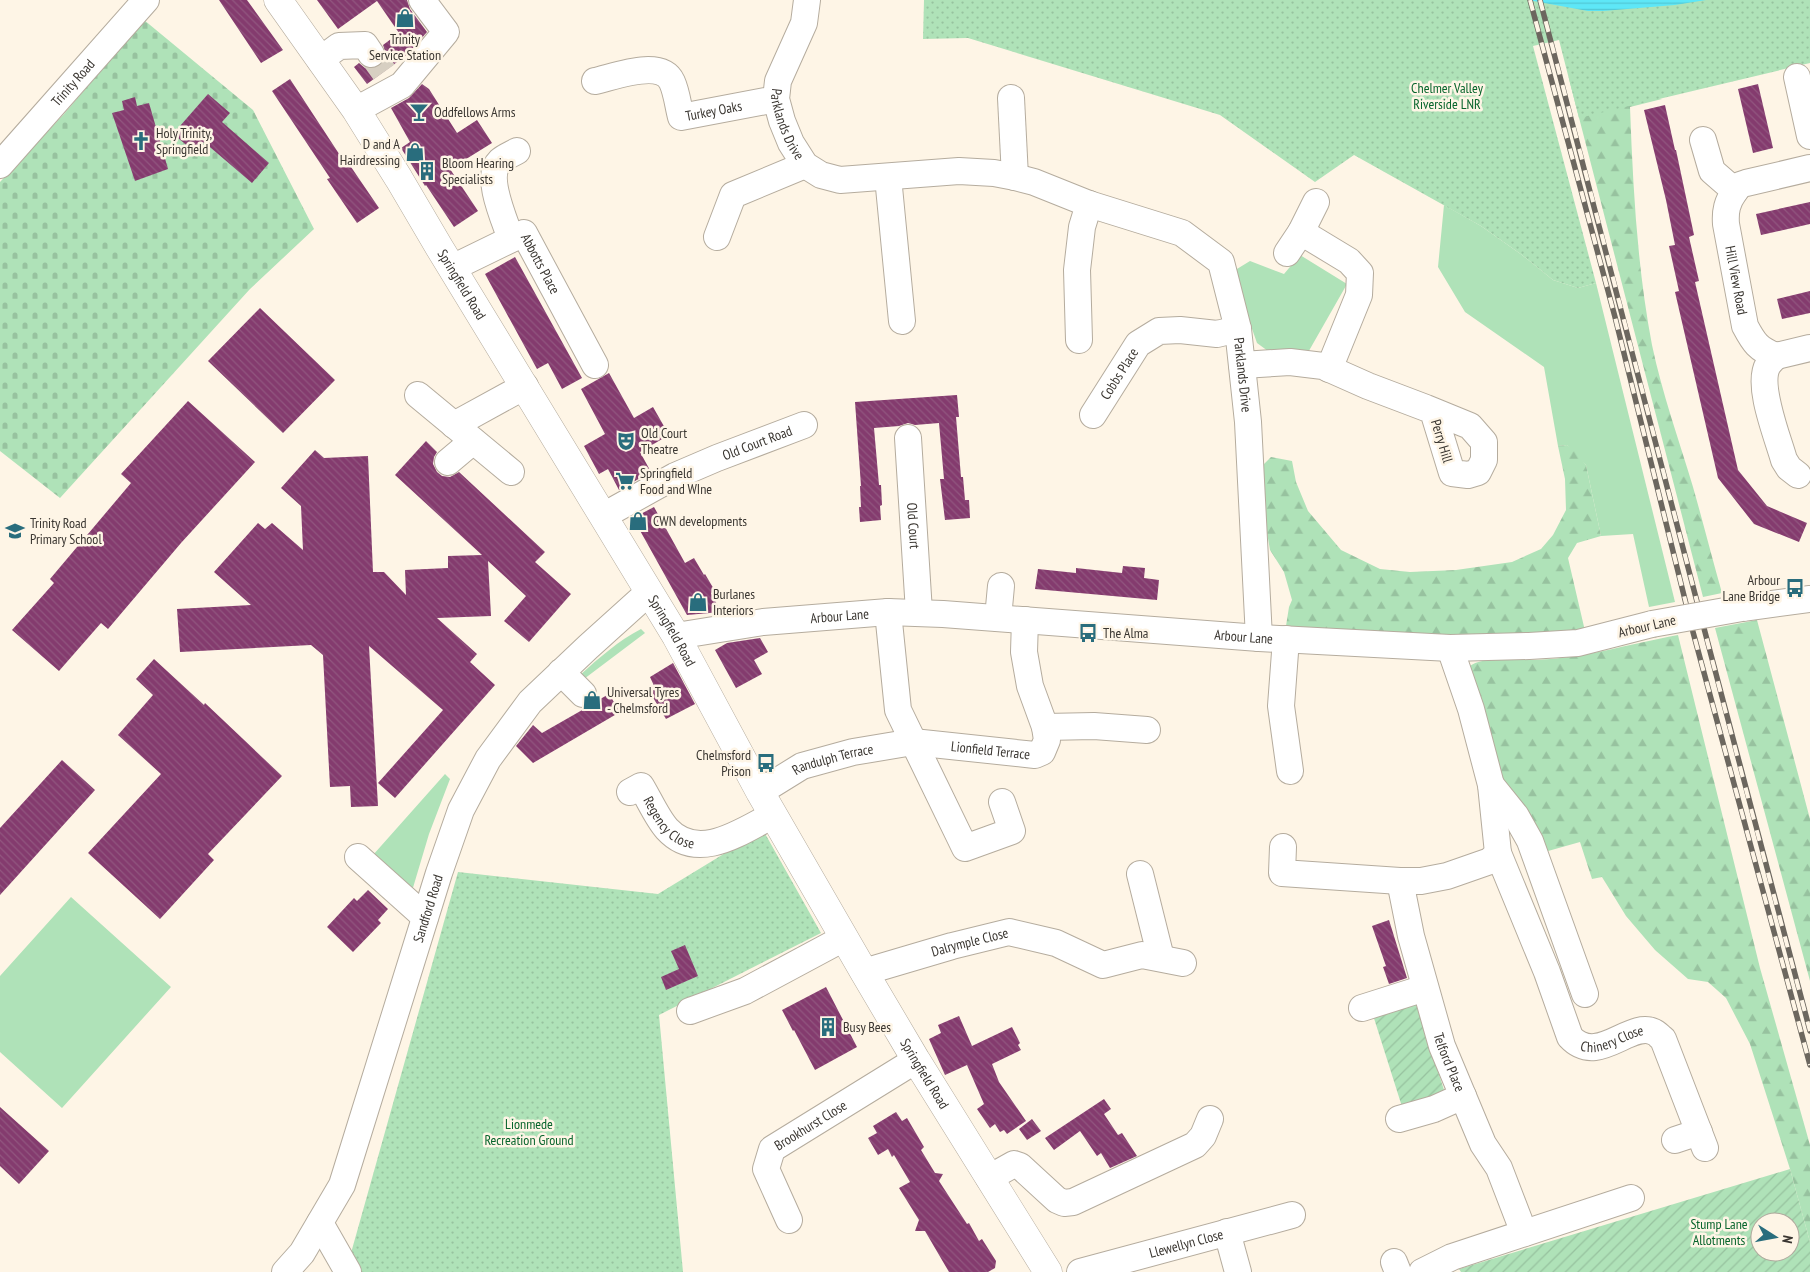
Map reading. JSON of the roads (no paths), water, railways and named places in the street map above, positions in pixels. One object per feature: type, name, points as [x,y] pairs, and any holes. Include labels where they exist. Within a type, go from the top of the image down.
[{"type":"main road","name":"Springfield Road","points":[[278,0],[356,110],[676,636],[766,804],[844,938],[916,1060],[1048,1272]]},
{"type":"street","name":"Trinity Road","points":[[0,165],[146,0]]},
{"type":"street","points":[[356,110],[402,85],[446,32],[422,0]]},
{"type":"street","name":"Parklands Drive","points":[[807,0],[804,23],[778,81],[776,99],[791,144],[805,165],[821,175],[840,180],[959,171],[994,173],[1015,177],[1034,182],[1089,204],[1182,233],[1221,262],[1238,329],[1248,422],[1242,511],[1259,638]]},
{"type":"street","points":[[320,60],[339,46],[365,45],[378,63],[379,97]]},
{"type":"street","name":"Turkey Oaks","points":[[595,81],[646,69],[660,71],[672,81],[681,117],[776,99]]},
{"type":"street","points":[[1797,76],[1810,136]]},
{"type":"street","points":[[1011,98],[1015,177]]},
{"type":"street","points":[[1703,140],[1712,171],[1735,191],[1740,185],[1746,183],[1810,168]]},
{"type":"street","points":[[511,239],[494,189],[494,174],[499,162],[517,151]]},
{"type":"street","points":[[717,238],[733,195],[805,165]]},
{"type":"street","points":[[888,177],[902,320]]},
{"type":"street","name":"Hill View Road","points":[[1735,191],[1729,199],[1725,211],[1745,326],[1753,341],[1762,350],[1776,356]]},
{"type":"street","points":[[1316,202],[1294,242],[1349,261],[1360,273],[1360,295],[1329,369]]},
{"type":"street","points":[[1079,340],[1077,270],[1082,227],[1089,204]]},
{"type":"street","name":"Abbotts Place","points":[[452,268],[524,233],[595,365]]},
{"type":"street","name":"Cobbs Place","points":[[1093,415],[1138,344],[1159,332],[1180,326],[1217,334],[1238,329]]},
{"type":"street","points":[[1798,475],[1784,460],[1764,391],[1764,378],[1767,366],[1776,356],[1810,348]]},
{"type":"street","name":"Perry Hill","points":[[1242,365],[1290,362],[1323,366],[1433,411]]},
{"type":"street","points":[[448,462],[464,433],[524,386]]},
{"type":"street","points":[[418,395],[511,472]]},
{"type":"street","name":"Old Court Road","points":[[603,516],[675,476],[804,425]]},
{"type":"street","name":"Old Court","points":[[908,438],[919,612]]},
{"type":"street","points":[[998,618],[1001,586]]},
{"type":"street","name":"Sandford Road","points":[[285,1272],[302,1253],[342,1185],[425,917],[462,810],[488,759],[530,702],[649,592]]},
{"type":"street","name":"Arbour Lane","points":[[676,636],[763,622],[888,612],[919,612],[1259,638],[1450,648],[1529,646],[1578,643],[1652,624],[1742,608],[1810,599]]},
{"type":"street","points":[[888,612],[898,710],[965,848],[1012,830],[1002,802]]},
{"type":"street","name":"Lionfield Terrace","points":[[913,742],[1035,755],[1042,752],[1047,740],[1045,727],[1028,677],[1024,652],[1025,620]]},
{"type":"street","points":[[1286,639],[1281,706],[1290,771]]},
{"type":"street","points":[[1283,847],[1282,874],[1400,881],[1422,881],[1447,876],[1490,861],[1498,853],[1491,785],[1471,709],[1450,648]]},
{"type":"street","points":[[561,672],[584,694]]},
{"type":"street","points":[[1045,727],[1094,726],[1146,730]]},
{"type":"street","name":"Randulph Terrace","points":[[766,804],[802,766],[853,752],[913,742]]},
{"type":"street","points":[[1491,785],[1516,816],[1530,841],[1586,994]]},
{"type":"street","name":"Regency Close","points":[[630,792],[641,786],[668,830],[685,841],[703,845],[729,838],[766,804]]},
{"type":"street","name":"Chinery Close","points":[[1498,853],[1547,972],[1570,1037],[1578,1045],[1589,1048],[1641,1030],[1654,1031],[1663,1039],[1702,1140],[1675,1140]]},
{"type":"street","points":[[358,857],[425,917]]},
{"type":"street","name":"Dalrymple Close","points":[[864,972],[952,946],[1009,932],[1056,943],[1103,965],[1142,955],[1172,961],[1148,910],[1140,874]]},
{"type":"street","name":"Telford Place","points":[[1400,881],[1411,936],[1442,1046],[1483,1144],[1499,1168],[1524,1233]]},
{"type":"street","points":[[1525,921],[1555,909]]},
{"type":"street","points":[[690,1011],[745,991],[844,938]]},
{"type":"street","points":[[1362,1008],[1425,988]]},
{"type":"street","name":"Brookhurst Close","points":[[789,1220],[766,1169],[772,1148],[916,1060]]},
{"type":"street","points":[[1399,1119],[1434,1109],[1463,1096]]},
{"type":"street","points":[[989,1178],[1014,1164],[1020,1166],[1057,1200],[1064,1203],[1073,1202],[1195,1145],[1203,1136],[1210,1119]]},
{"type":"street","points":[[1422,1272],[1452,1257],[1631,1198]]},
{"type":"street","name":"Llewellyn Close","points":[[1080,1272],[1292,1215]]},
{"type":"street","points":[[320,1222],[348,1272]]},
{"type":"street","points":[[1227,1232],[1238,1272]]},
{"type":"water","points":[[1528,0],[1706,0],[1675,5],[1588,11]]},
{"type":"tunnel","points":[[371,54],[384,72]]},
{"type":"railway","points":[[1530,0],[1615,317],[1693,632],[1810,1065]]},
{"type":"railway","points":[[1540,0],[1810,1031]]},
{"type":"place","name":"Trinity Service Station","points":[[405,18]]},
{"type":"place","name":"Oddfellows Arms","points":[[419,112]]},
{"type":"place","name":"Holy Trinity, Springfield","points":[[141,141]]},
{"type":"place","name":"D and A Hairdressing","points":[[415,152]]},
{"type":"place","name":"Bloom Hearing Specialists","points":[[427,171]]},
{"type":"place","name":"Old Court Theatre","points":[[626,441]]},
{"type":"place","name":"Springfield Food and WIne","points":[[625,481]]},
{"type":"place","name":"CWN developments","points":[[638,521]]},
{"type":"place","name":"Trinity Road Primary School","points":[[15,531]]},
{"type":"place","name":"Arbour Lane Bridge","points":[[1795,588]]},
{"type":"place","name":"Burlanes Interiors","points":[[698,602]]},
{"type":"place","name":"The Alma","points":[[1088,633]]},
{"type":"place","name":"Universal Tyres - Chelmsford","points":[[592,700]]},
{"type":"place","name":"Chelmsford Prison","points":[[766,763]]},
{"type":"place","name":"Busy Bees","points":[[828,1027]]},
{"type":"park label","name":"Chelmer Valley Riverside LNR","points":[[1447,96]]},
{"type":"park label","name":"Lionmede Recreation Ground","points":[[529,1132]]},
{"type":"park label","name":"Stump Lane Allotments","points":[[1719,1232]]}]
